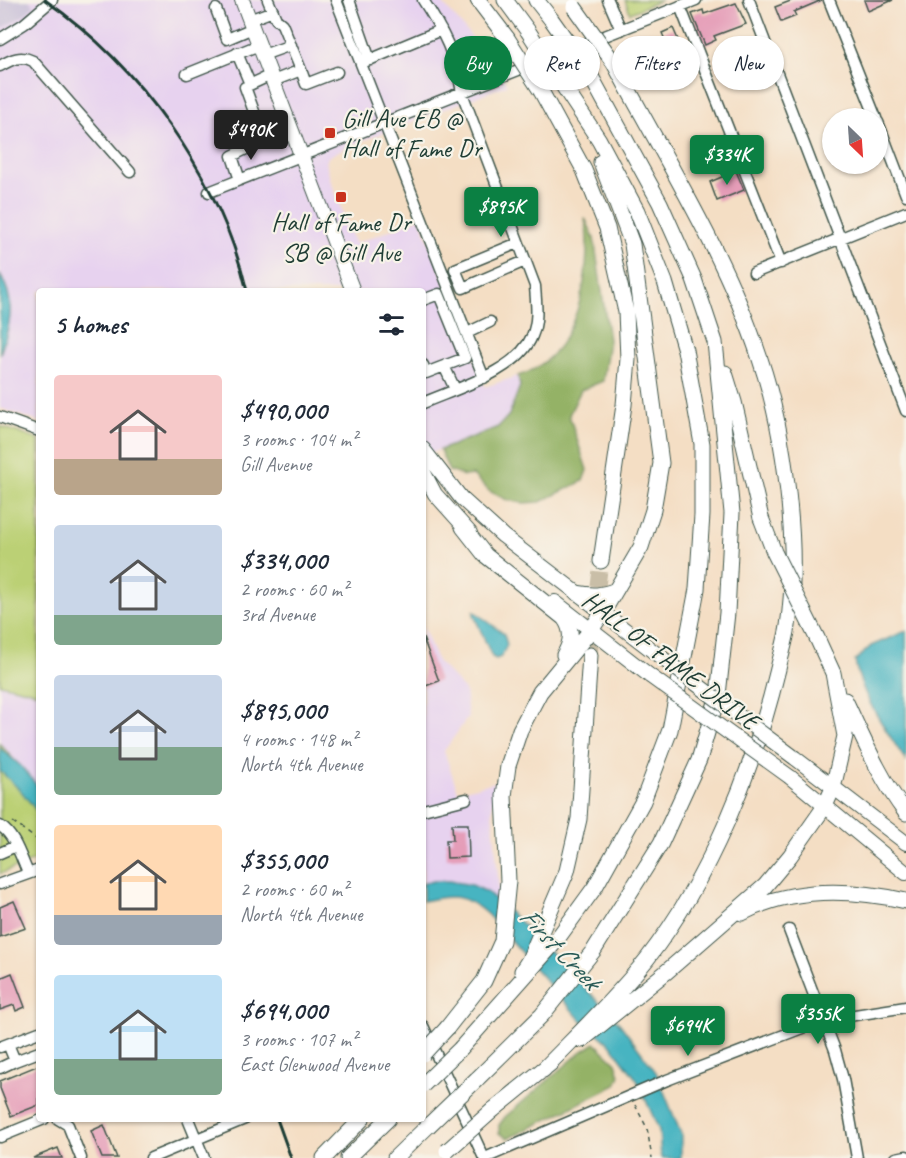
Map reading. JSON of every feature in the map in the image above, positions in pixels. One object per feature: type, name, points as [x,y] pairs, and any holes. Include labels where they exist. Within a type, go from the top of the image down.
[{"type":"highway","points":[[478,0],[507,38],[541,91],[584,170],[607,228],[626,312],[628,359],[624,405],[601,561]]},
{"type":"highway","points":[[426,1082],[461,1048],[555,942],[590,893],[643,801],[670,730],[697,589],[702,515],[702,444],[685,350],[665,282],[637,211],[599,140],[528,31],[505,0]]},
{"type":"highway","points":[[536,0],[588,71],[660,203],[694,279],[715,342],[734,402],[761,518],[774,552],[868,748],[896,800],[906,813]]},
{"type":"highway","points":[[543,1070],[605,1006],[647,958],[678,913],[708,861],[744,779],[766,718],[788,625],[792,556],[786,480],[771,396],[760,358],[715,250],[614,63],[572,3]]},
{"type":"highway","points":[[426,1044],[447,1028],[484,981],[502,941],[508,881],[504,796],[508,766],[520,730],[540,692],[591,630],[640,547],[653,510],[661,463],[632,244],[608,178],[577,108]]},
{"type":"highway","points":[[395,1158],[542,1015],[594,950],[661,843],[699,760],[718,695],[727,613],[732,513],[715,342]]},
{"type":"highway","points":[[463,527],[485,555],[558,612],[568,623],[570,643],[547,683]]},
{"type":"highway","points":[[577,592],[600,596],[616,590]]},
{"type":"highway","points":[[499,1006],[529,960],[567,871],[579,819],[590,656]]},
{"type":"highway","points":[[443,1155],[493,1110],[665,974],[765,886],[790,856],[825,806],[833,788],[845,736],[833,673]]},
{"type":"highway","points":[[723,922],[754,906],[782,898],[829,892],[871,894],[906,901]]},
{"type":"highway","points":[[325,1157],[359,1122]]},
{"type":"highway","points":[[348,1158],[385,1122]]},
{"type":"main road","points":[[242,0],[352,288]]},
{"type":"main road","name":"HALL OF FAME DRIVE","points":[[426,453],[460,498],[503,536],[906,843]]},
{"type":"main road","name":"HALL OF FAME DRIVE","points":[[426,477],[435,494],[463,527],[650,676],[790,777],[906,873]]},
{"type":"street","points":[[0,39],[24,24],[52,0]]},
{"type":"street","points":[[268,0],[276,19],[282,24],[306,84],[337,72]]},
{"type":"street","points":[[336,0],[366,61]]},
{"type":"street","points":[[349,0],[386,123],[484,378]]},
{"type":"street","points":[[423,0],[441,30],[459,74],[462,93],[535,286],[537,314],[532,337],[517,356],[494,374],[426,402]]},
{"type":"street","points":[[608,0],[621,30]]},
{"type":"street","points":[[209,192],[696,0]]},
{"type":"street","points":[[749,0],[906,411]]},
{"type":"street","points":[[830,0],[872,108]]},
{"type":"street","points":[[680,6],[781,263]]},
{"type":"street","points":[[216,9],[227,39]]},
{"type":"street","points":[[250,84],[233,55],[224,45],[227,39],[273,11]]},
{"type":"street","points":[[366,61],[441,30]]},
{"type":"street","points":[[187,74],[233,55],[291,45]]},
{"type":"street","points":[[0,66],[15,58],[25,58],[33,62],[130,172]]},
{"type":"street","points":[[240,180],[232,156],[254,145],[260,128],[245,89],[250,84],[301,70]]},
{"type":"street","points":[[260,128],[287,117]]},
{"type":"street","points":[[888,148],[906,195]]},
{"type":"street","points":[[754,273],[906,212]]},
{"type":"street","points":[[463,288],[455,269],[518,243]]},
{"type":"street","points":[[452,292],[525,261]]},
{"type":"street","points":[[426,299],[439,294],[465,358],[426,373]]},
{"type":"street","points":[[467,333],[490,322]]},
{"type":"street","points":[[444,366],[455,389]]},
{"type":"street","points":[[0,417],[36,430]]},
{"type":"street","points":[[426,809],[466,799]]},
{"type":"street","points":[[4,822],[28,873]]},
{"type":"street","points":[[0,853],[16,846]]},
{"type":"street","points":[[0,884],[36,871]]},
{"type":"street","points":[[789,930],[835,1050],[857,1158]]},
{"type":"street","points":[[426,1047],[485,1158],[631,1096],[823,1020],[906,1007]]},
{"type":"street","points":[[15,1061],[4,1046],[36,1033]]},
{"type":"street","points":[[0,1068],[36,1053]]},
{"type":"street","points":[[0,1137],[37,1122]]},
{"type":"street","points":[[63,1122],[68,1125],[81,1158]]},
{"type":"street","points":[[189,1122],[204,1158]]},
{"type":"street","points":[[152,1158],[238,1122]]},
{"type":"street","points":[[896,1158],[906,1156]]},
{"type":"path","points":[[4,822],[36,839]]},
{"type":"path","points":[[631,1096],[647,1128],[652,1158]]},
{"type":"shaded area","points":[[0,0],[440,0],[471,36],[444,36],[444,90],[494,90],[344,148],[328,157],[326,163],[355,244],[420,218],[485,387],[518,376],[520,386],[509,415],[498,427],[426,455],[426,288],[36,288],[36,421],[0,408],[0,354],[9,328],[5,283],[0,275]]},
{"type":"shaded area","points":[[0,0],[29,0],[34,6],[23,16],[0,29]]},
{"type":"shaded area","points":[[426,634],[437,661],[465,690],[468,717],[444,751],[458,792],[495,782],[492,811],[499,902],[487,892],[449,881],[426,883]]},
{"type":"shaded area","points":[[0,684],[36,692],[36,785],[0,744]]},
{"type":"green space","points":[[625,0],[661,0],[630,13]]},
{"type":"green space","points":[[585,218],[594,238],[609,340],[603,381],[581,390],[569,415],[587,470],[583,481],[540,502],[523,503],[507,500],[489,491],[473,475],[464,476],[449,471],[440,450],[498,427],[509,415],[520,386],[518,376],[538,366],[555,351],[568,332],[583,287],[587,240]]},
{"type":"green space","points":[[0,426],[36,439],[36,692],[0,684]]},
{"type":"green space","points":[[0,744],[36,785],[36,859],[0,874]]},
{"type":"green space","points":[[595,1043],[616,1063],[620,1075],[616,1085],[518,1134],[507,1138],[499,1133],[499,1125],[505,1117],[581,1052]]},
{"type":"water","points":[[0,275],[9,295],[10,314],[7,334],[0,354]]},
{"type":"water","points":[[474,611],[504,634],[507,645],[501,657],[496,659],[492,657]]},
{"type":"water","points":[[906,631],[906,761],[869,701],[855,661],[871,646]]},
{"type":"water","points":[[0,748],[21,766],[36,784],[36,810],[21,791],[0,771]]},
{"type":"water","name":"First Creek","points":[[449,881],[472,885],[487,892],[528,929],[620,1024],[656,1072],[681,1134],[681,1158],[661,1158],[659,1130],[637,1080],[611,1045],[578,1017],[488,915],[465,899],[450,897],[426,901],[426,882]]},
{"type":"building","points":[[793,0],[822,0],[794,12],[796,16],[781,22],[775,7]]},
{"type":"building","points":[[864,0],[893,0],[868,11]]},
{"type":"building","points":[[736,3],[746,24],[712,36],[712,42],[705,45],[692,14],[703,10],[704,14]]},
{"type":"building","points":[[673,28],[676,36],[663,36],[662,33]]},
{"type":"building","points":[[736,171],[744,190],[717,201],[710,182]]},
{"type":"building","points":[[426,646],[439,681],[426,686]]},
{"type":"building","points":[[452,824],[468,824],[469,857],[447,858],[446,840],[453,840]]},
{"type":"building","points":[[14,901],[26,928],[0,937],[0,907]]},
{"type":"building","points":[[12,973],[25,1007],[16,1011],[14,1005],[0,1010],[0,978]]},
{"type":"building","points":[[36,1066],[36,1106],[11,1116],[0,1088],[0,1081]]},
{"type":"building","points":[[104,1125],[117,1158],[102,1158],[91,1131]]},
{"type":"building","points":[[58,1148],[62,1158],[33,1158]]},
{"type":"tunnel","points":[[590,655],[601,561]]},
{"type":"railway","points":[[45,0],[113,57],[144,91],[172,128],[196,166],[217,207],[234,248],[246,288]]},
{"type":"railway","points":[[278,1122],[291,1158]]},
{"type":"place","name":"Gill Ave EB @ Hall of Fame Dr","points":[[330,133]]},
{"type":"place","name":"Hall of Fame Dr SB @ Gill Ave","points":[[341,197]]}]
